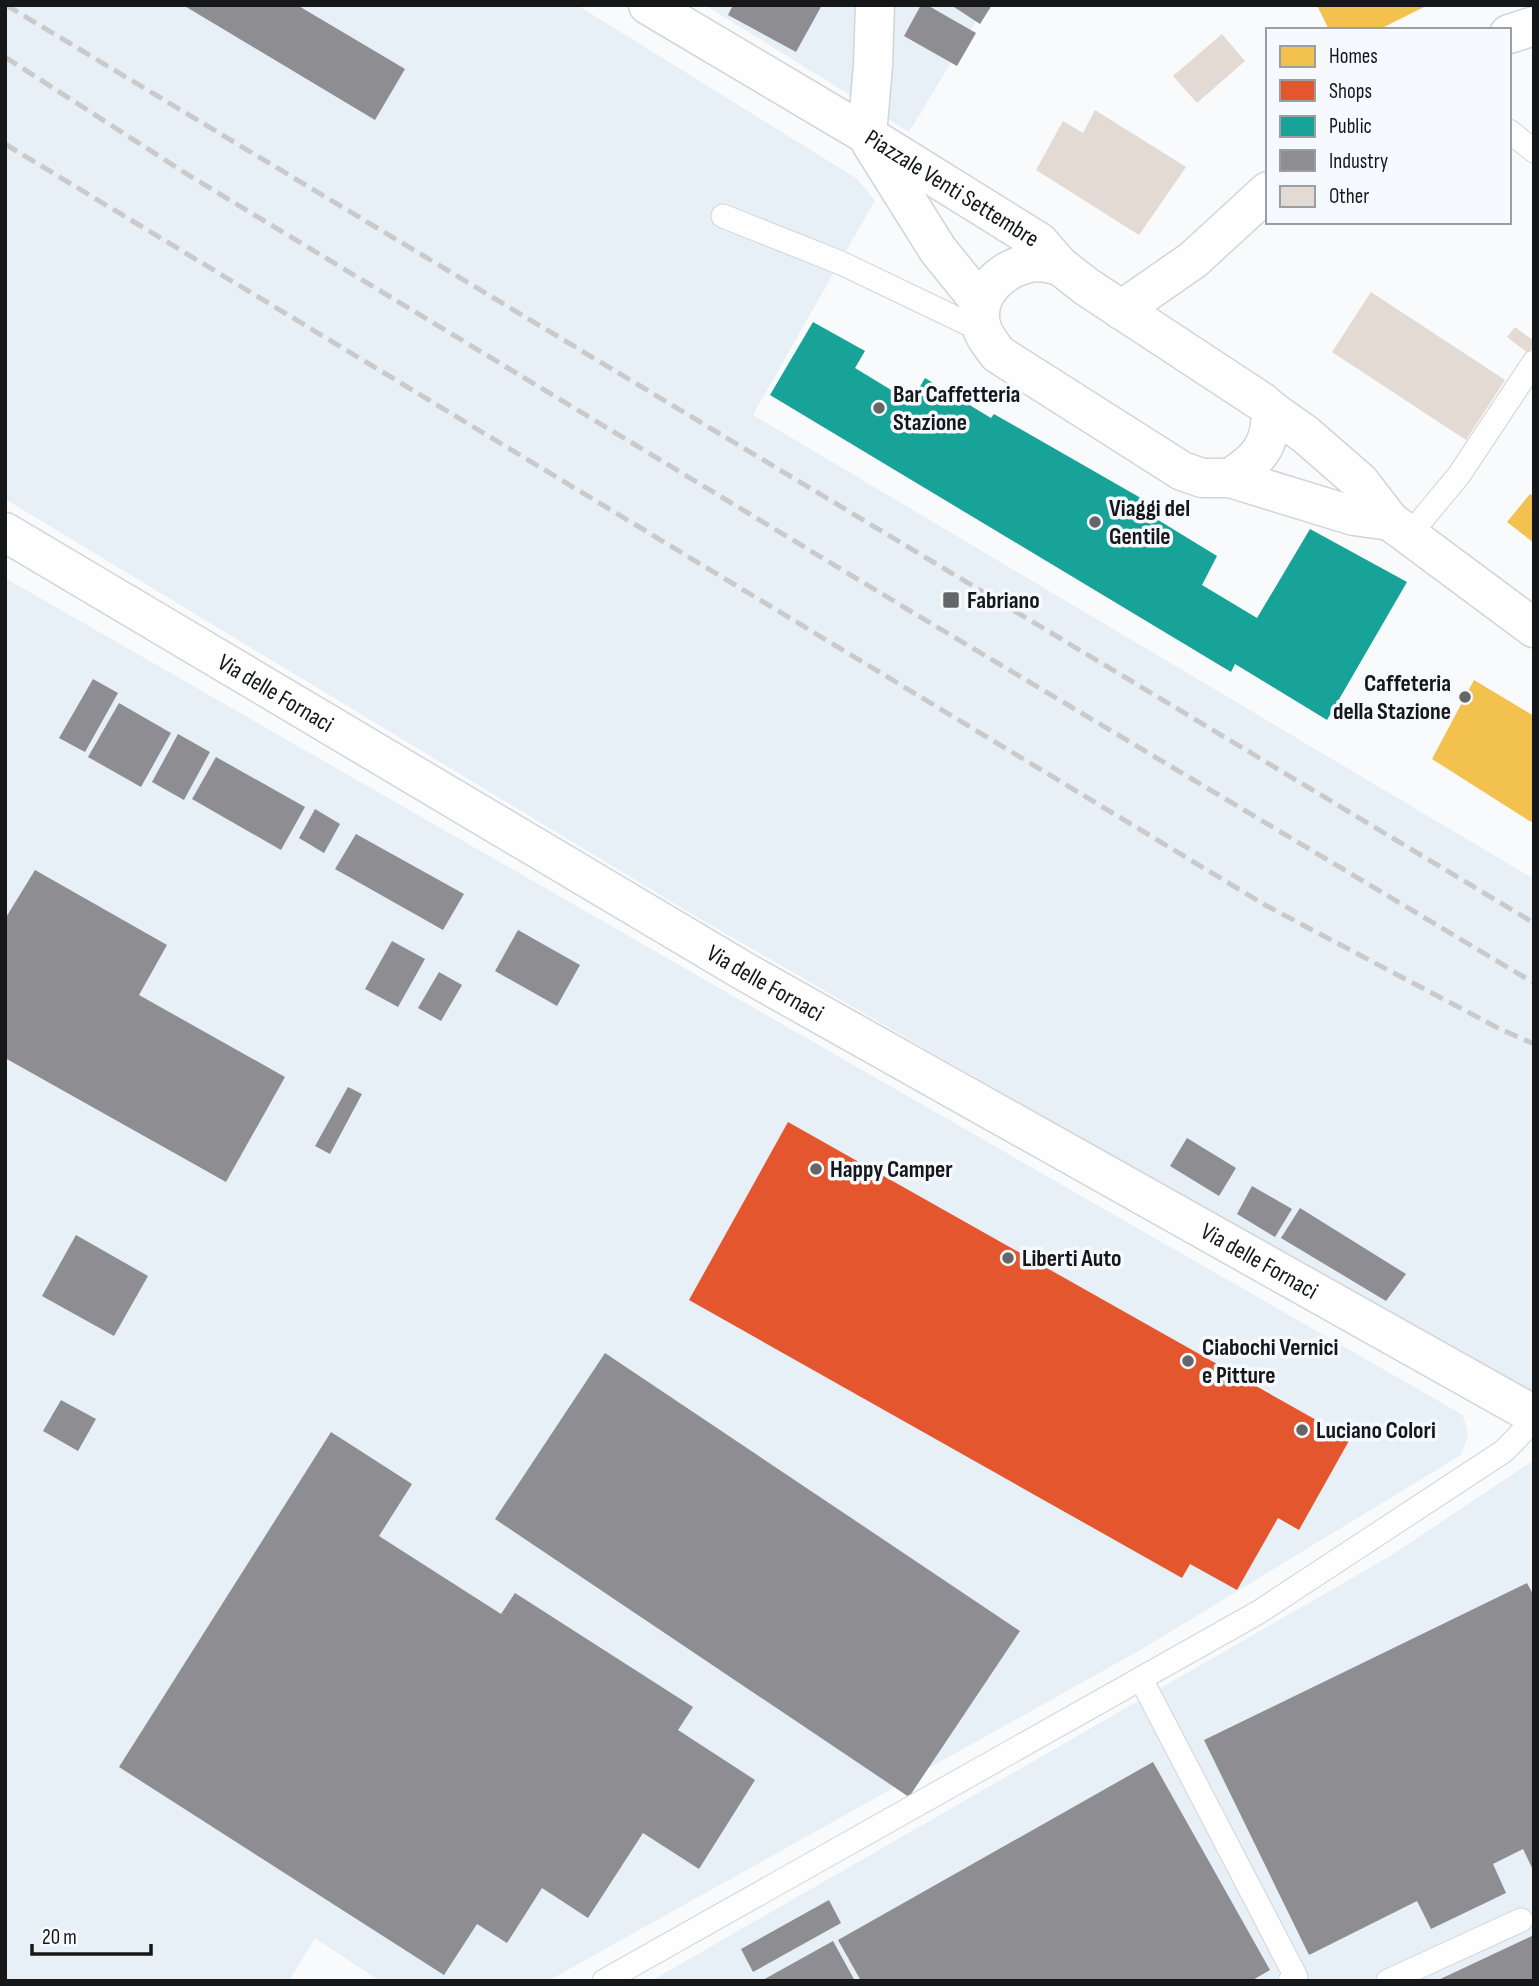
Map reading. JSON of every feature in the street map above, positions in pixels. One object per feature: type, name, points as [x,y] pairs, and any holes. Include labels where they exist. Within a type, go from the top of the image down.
[{"type":"street","points":[[648,5],[867,135],[875,5]]},
{"type":"street","points":[[1511,33],[1534,26]]},
{"type":"street","name":"Piazzale Venti Settembre","points":[[867,135],[1038,242],[1060,266],[1121,310],[1251,394],[1306,435],[1360,482],[1400,528]]},
{"type":"street","name":"Piazzale Venti Settembre","points":[[867,135],[982,317],[998,354],[1182,471],[1202,478],[1230,478],[1400,528]]},
{"type":"street","points":[[1121,310],[1193,260],[1266,193]]},
{"type":"street","points":[[1170,342],[1172,314],[1193,260]]},
{"type":"street","name":"Piazzale Venti Settembre","points":[[982,317],[988,288],[1014,268],[1041,262],[1060,266]]},
{"type":"street","points":[[1230,478],[1249,465],[1264,449],[1271,429],[1271,410]]},
{"type":"street","points":[[1400,528],[1534,628]]},
{"type":"street","name":"Via delle Fornaci","points":[[5,532],[747,972],[1534,1417]]},
{"type":"lane","points":[[1511,133],[1534,151]]},
{"type":"lane","points":[[723,216],[982,317]]},
{"type":"lane","points":[[1400,528],[1459,475],[1534,362]]},
{"type":"lane","points":[[604,1981],[1259,1612],[1504,1451],[1534,1417]]},
{"type":"lane","points":[[1141,1679],[1296,1977],[1290,1981]]},
{"type":"lane","points":[[1388,1981],[1521,1920]]},
{"type":"shaded area","points":[[5,5],[577,5],[856,178],[875,200],[753,415],[1534,879],[1534,1399],[695,916],[5,499]]},
{"type":"shaded area","points":[[705,5],[986,5],[909,132]]},
{"type":"shaded area","points":[[5,578],[1463,1415],[1468,1435],[1461,1455],[1142,1649],[548,1981],[380,1981],[315,1938],[289,1981],[5,1981]]},
{"type":"shaded area","points":[[1534,1460],[1534,1981],[651,1981],[1392,1555]]},
{"type":"building: Homes","points":[[1317,5],[1428,5],[1382,28],[1328,28]]},
{"type":"building: Homes","points":[[1530,494],[1534,496],[1534,543],[1507,522]]},
{"type":"building: Homes","points":[[1474,680],[1534,716],[1534,818],[1531,822],[1432,759]]},
{"type":"building: Shops","points":[[788,1122],[1350,1439],[1299,1530],[1278,1518],[1237,1590],[1190,1564],[1182,1578],[689,1300]]},
{"type":"building: Public","name":"Fabriano","points":[[813,322],[865,351],[855,368],[911,402],[925,378],[991,418],[994,414],[1153,505],[1150,515],[1217,556],[1202,585],[1257,618],[1310,529],[1407,582],[1327,720],[1235,664],[1231,672],[770,395]]},
{"type":"building: Industry","points":[[183,5],[297,5],[405,69],[375,120]]},
{"type":"building: Industry","points":[[733,5],[822,5],[796,52],[728,15]]},
{"type":"building: Industry","points":[[921,5],[927,5],[976,33],[957,66],[904,36]]},
{"type":"building: Industry","points":[[951,5],[992,5],[980,24]]},
{"type":"building: Industry","points":[[93,679],[118,693],[85,752],[59,738]]},
{"type":"building: Industry","points":[[119,703],[171,733],[141,787],[88,757]]},
{"type":"building: Industry","points":[[178,734],[210,752],[184,800],[152,782]]},
{"type":"building: Industry","points":[[216,757],[305,807],[281,850],[192,799]]},
{"type":"building: Industry","points":[[315,809],[340,824],[324,853],[299,838]]},
{"type":"building: Industry","points":[[356,834],[464,894],[443,930],[335,869]]},
{"type":"building: Industry","points":[[35,870],[167,945],[139,995],[285,1077],[226,1182],[5,1058],[5,919]]},
{"type":"building: Industry","points":[[518,930],[580,965],[557,1006],[495,971]]},
{"type":"building: Industry","points":[[392,941],[425,959],[398,1007],[365,989]]},
{"type":"building: Industry","points":[[439,972],[462,985],[441,1021],[418,1008]]},
{"type":"building: Industry","points":[[348,1087],[362,1094],[330,1154],[315,1146]]},
{"type":"building: Industry","points":[[1187,1138],[1236,1168],[1219,1196],[1170,1166]]},
{"type":"building: Industry","points":[[1252,1186],[1292,1209],[1275,1237],[1237,1214]]},
{"type":"building: Industry","points":[[1300,1208],[1406,1274],[1386,1301],[1281,1238]]},
{"type":"building: Industry","points":[[76,1235],[148,1276],[114,1336],[42,1296]]},
{"type":"building: Industry","points":[[605,1353],[1020,1631],[909,1797],[495,1519]]},
{"type":"building: Industry","points":[[61,1400],[96,1419],[78,1451],[43,1431]]},
{"type":"building: Industry","points":[[331,1432],[412,1484],[379,1536],[501,1614],[515,1593],[693,1707],[678,1730],[755,1780],[699,1869],[643,1833],[588,1918],[542,1888],[507,1943],[477,1924],[444,1975],[119,1767]]},
{"type":"building: Industry","points":[[1527,1583],[1534,1596],[1534,1872],[1523,1849],[1493,1864],[1506,1893],[1431,1929],[1417,1901],[1309,1955],[1204,1740]]},
{"type":"building: Industry","points":[[1153,1762],[1270,1970],[1251,1981],[861,1981],[838,1940]]},
{"type":"building: Industry","points":[[829,1900],[841,1923],[753,1972],[741,1949]]},
{"type":"building: Industry","points":[[1534,1935],[1534,1981],[1436,1981]]},
{"type":"building: Industry","points":[[833,1941],[855,1981],[761,1981]]},
{"type":"building: Other","points":[[1222,34],[1245,61],[1197,103],[1173,76]]},
{"type":"building: Other","points":[[1095,110],[1186,167],[1139,235],[1036,170],[1063,121],[1083,133]]},
{"type":"building: Other","points":[[1371,292],[1505,380],[1466,440],[1332,352]]},
{"type":"building: Other","points":[[1515,327],[1534,341],[1534,346],[1528,353],[1507,337]]},
{"type":"railway","points":[[6,5],[1534,923]]},
{"type":"railway","points":[[5,57],[190,176],[907,609],[1534,983]]},
{"type":"railway","points":[[5,144],[1265,905],[1500,1029],[1534,1044]]},
{"type":"place","name":"Bar Caffetteria Stazione","points":[[879,408]]},
{"type":"place","name":"Viaggi del Gentile","points":[[1095,522]]},
{"type":"place","name":"Fabriano","points":[[951,600]]},
{"type":"place","name":"Caffeteria della Stazione","points":[[1465,697]]},
{"type":"place","name":"Happy Camper","points":[[816,1169]]},
{"type":"place","name":"Liberti Auto","points":[[1008,1258]]},
{"type":"place","name":"Ciabochi Vernici e Pitture","points":[[1188,1361]]},
{"type":"place","name":"Luciano Colori","points":[[1302,1430]]}]
